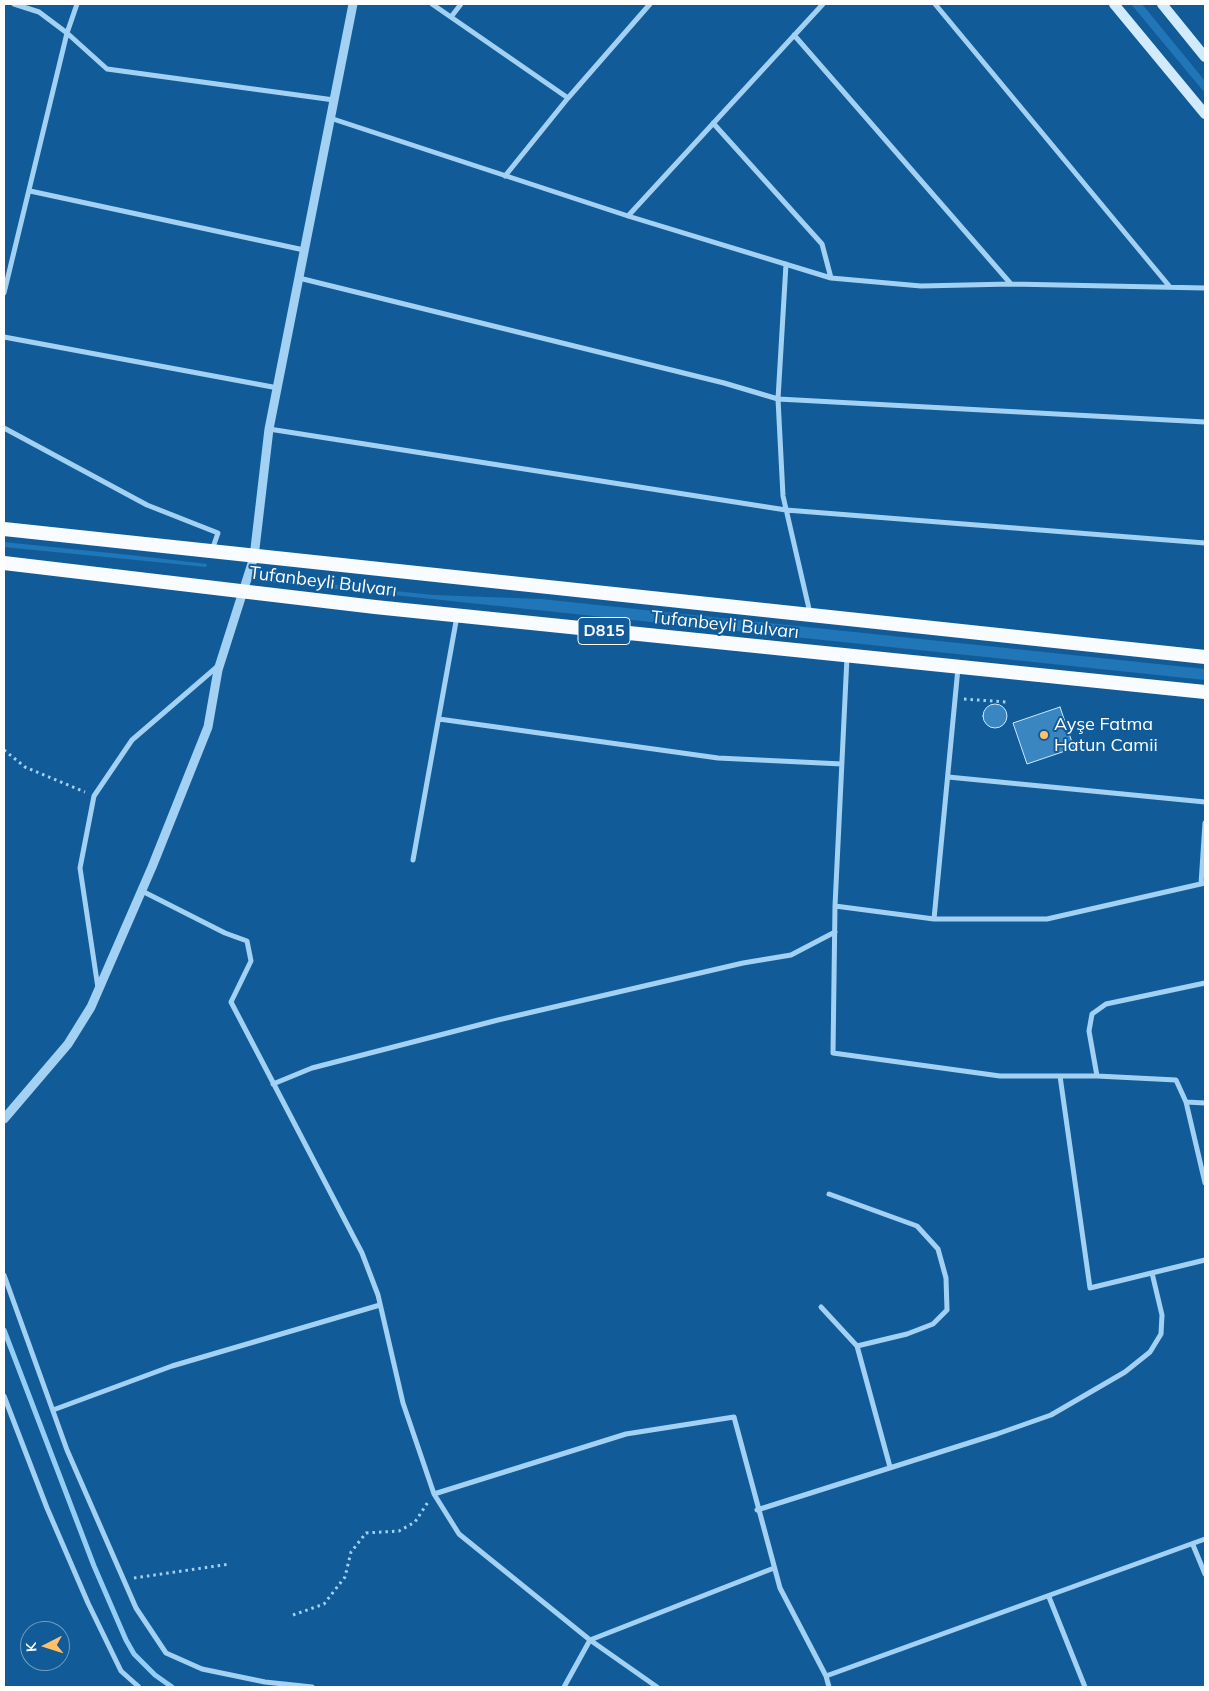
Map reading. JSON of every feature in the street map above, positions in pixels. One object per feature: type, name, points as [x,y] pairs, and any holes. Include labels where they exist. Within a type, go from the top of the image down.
[{"type":"highway","name":"Tufanbeyli Bulvarı","points":[[4,529],[1205,657]]},
{"type":"highway","name":"Tufanbeyli Bulvarı","points":[[4,563],[458,616],[1205,692]]},
{"type":"main road","points":[[1114,4],[1205,114]]},
{"type":"main road","points":[[1162,4],[1205,56]]},
{"type":"street","points":[[14,4],[39,12],[67,33],[107,68],[334,100]]},
{"type":"street","points":[[4,293],[67,33],[77,4]]},
{"type":"street","points":[[4,1119],[68,1044],[91,1007],[142,891],[208,727],[220,664],[254,557],[269,429],[353,4]]},
{"type":"street","points":[[432,4],[568,98]]},
{"type":"street","points":[[451,17],[461,4]]},
{"type":"street","points":[[505,176],[568,98],[650,4]]},
{"type":"street","points":[[628,216],[823,4]]},
{"type":"street","points":[[935,4],[1170,287]]},
{"type":"street","points":[[794,36],[1011,284]]},
{"type":"street","points":[[330,118],[628,216],[831,278],[921,286],[1011,284],[1205,288]]},
{"type":"street","points":[[713,123],[822,244],[831,278]]},
{"type":"street","points":[[30,191],[304,250]]},
{"type":"street","points":[[786,264],[778,399],[783,496],[810,615]]},
{"type":"street","points":[[299,278],[686,373],[778,399],[1205,422]]},
{"type":"street","points":[[4,337],[278,388]]},
{"type":"street","points":[[4,428],[146,505],[218,533],[212,552]]},
{"type":"street","points":[[269,429],[786,510],[1205,544]]},
{"type":"street","points":[[413,860],[458,616]]},
{"type":"street","points":[[847,656],[835,906],[833,1053],[1000,1076],[1097,1076],[1176,1080],[1186,1102],[1205,1183]]},
{"type":"street","points":[[98,989],[80,868],[94,796],[132,740],[220,664]]},
{"type":"street","points":[[934,919],[958,668]]},
{"type":"street","points":[[439,719],[718,758],[842,764]]},
{"type":"street","points":[[948,777],[1205,802]]},
{"type":"street","points":[[835,906],[934,919],[1047,919],[1203,884],[1205,824]]},
{"type":"street","points":[[142,891],[225,933],[247,941],[250,961],[231,1002],[362,1253],[380,1305],[404,1404],[434,1494],[459,1534],[590,1640],[657,1687]]},
{"type":"street","points":[[274,1084],[312,1068],[498,1020],[743,963],[791,955],[835,932]]},
{"type":"street","points":[[1097,1076],[1089,1031],[1092,1014],[1106,1004],[1205,983]]},
{"type":"street","points":[[1060,1076],[1090,1288],[1205,1260]]},
{"type":"street","points":[[1186,1102],[1205,1104]]},
{"type":"street","points":[[829,1194],[917,1226],[938,1249],[946,1278],[947,1310],[934,1324],[907,1334],[857,1346]]},
{"type":"street","points":[[757,1510],[1051,1415],[1125,1372],[1150,1352],[1161,1334],[1162,1315],[1152,1273]]},
{"type":"street","points":[[4,1275],[67,1450],[136,1608],[166,1653],[202,1670],[265,1682],[312,1687]]},
{"type":"street","points":[[53,1410],[172,1366],[380,1305]]},
{"type":"street","points":[[821,1307],[857,1346],[890,1467]]},
{"type":"street","points":[[4,1396],[46,1508],[88,1603],[121,1671],[139,1687]]},
{"type":"street","points":[[434,1494],[626,1434],[734,1417],[757,1510],[780,1588],[826,1676],[829,1687]]},
{"type":"street","points":[[826,1676],[1205,1540]]},
{"type":"street","points":[[1193,1545],[1205,1574]]},
{"type":"street","points":[[564,1687],[590,1640],[774,1568]]},
{"type":"street","points":[[1049,1597],[1085,1687]]},
{"type":"path","points":[[956,698],[1006,702]]},
{"type":"path","points":[[4,750],[24,767],[94,796]]},
{"type":"path","points":[[293,1616],[324,1604],[344,1577],[351,1552],[366,1533],[399,1531],[415,1522],[434,1494]]},
{"type":"path","points":[[124,1579],[230,1564]]},
{"type":"shaded area","points":[[1131,4],[1142,4],[1205,81],[1205,93]]},
{"type":"shaded area","points":[[4,542],[207,564],[206,567],[4,547]]},
{"type":"shaded area","points":[[261,577],[433,595],[541,599],[1205,669],[1205,680],[260,581]]},
{"type":"building","points":[[995,704],[1000,705],[1006,711],[1006,721],[1000,727],[995,728],[990,727],[984,721],[983,716],[984,711],[990,705]]},
{"type":"building","name":"Ayşe Fatma Hatun Camii","points":[[1060,707],[1074,748],[1027,764],[1013,723]]},
{"type":"waterway","points":[[4,1330],[94,1566],[126,1640],[134,1654],[155,1675],[172,1687]]},
{"type":"place","name":"Ayşe Fatma Hatun Camii","points":[[1044,735]]}]
